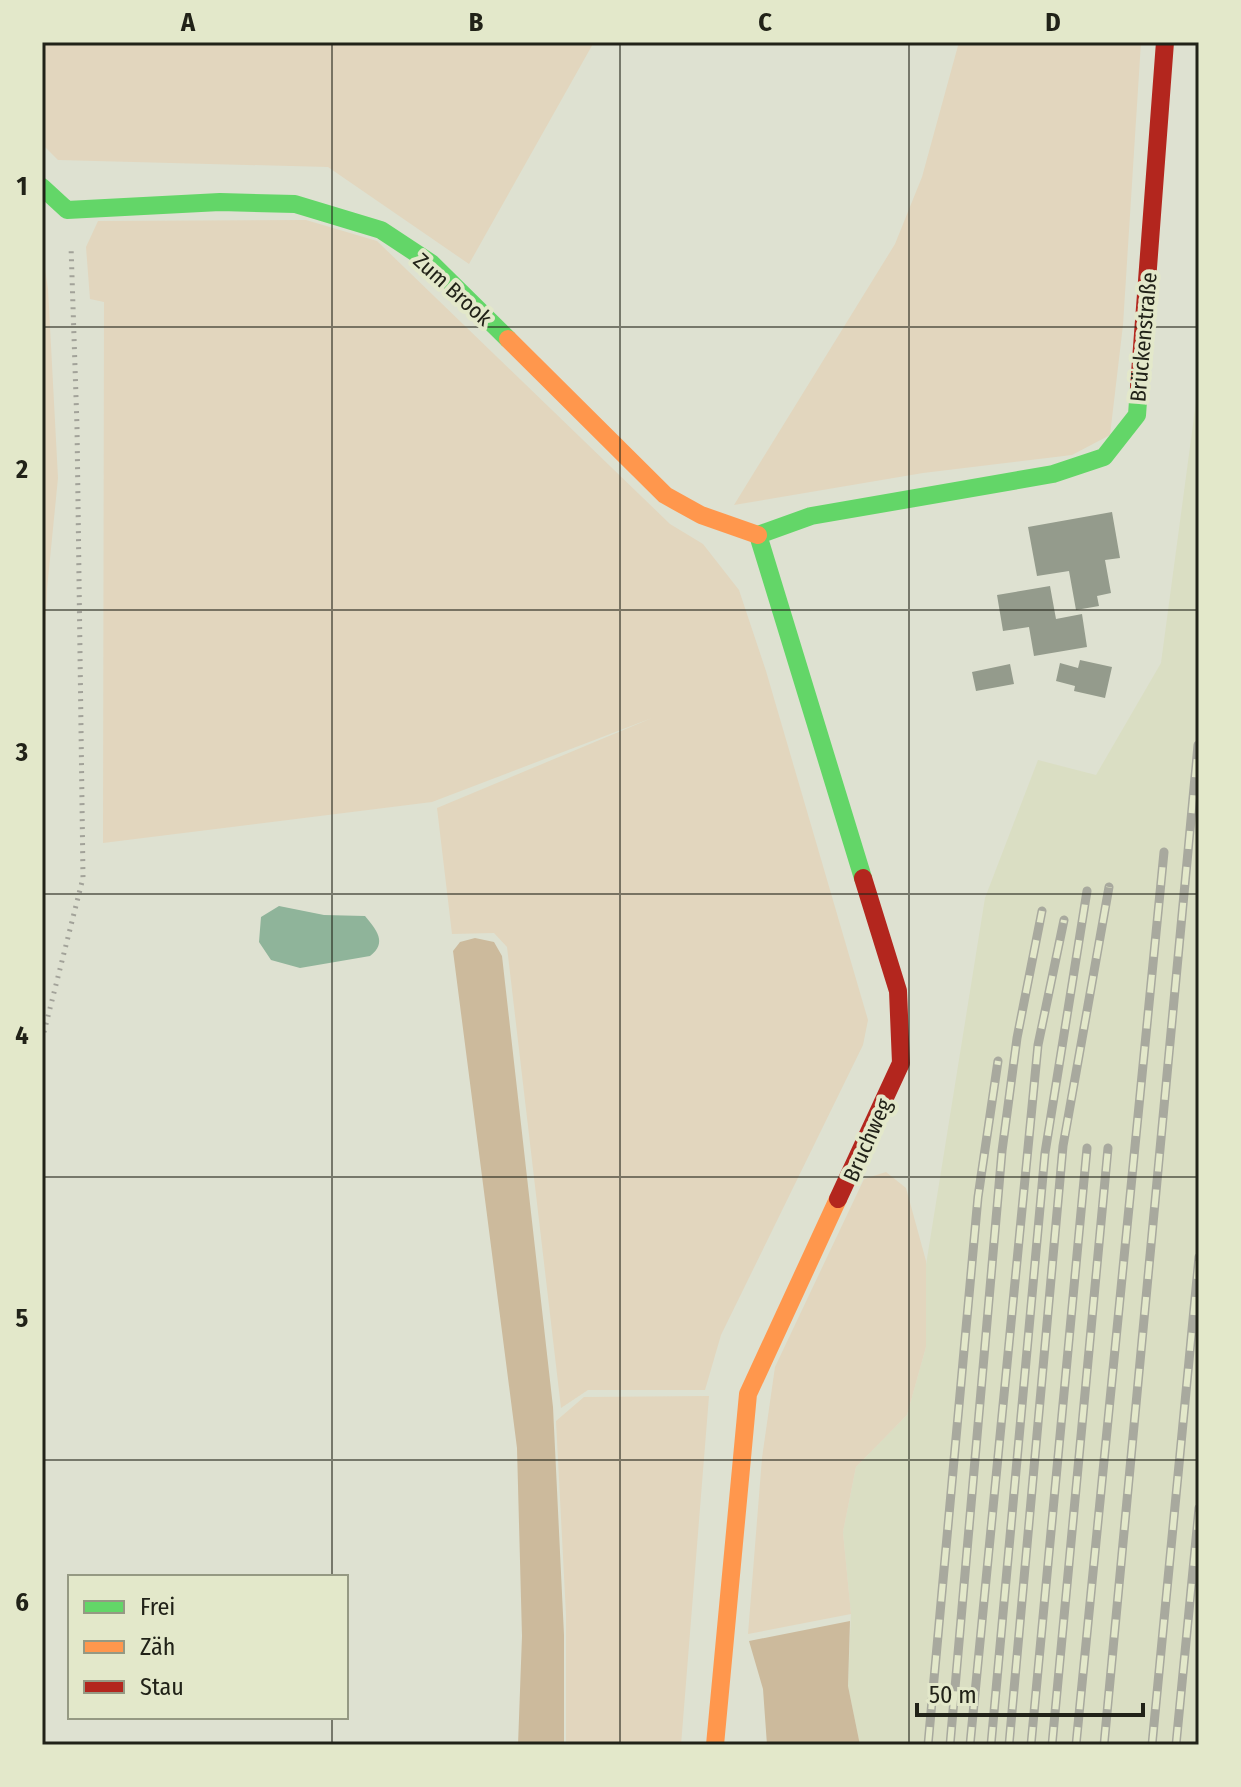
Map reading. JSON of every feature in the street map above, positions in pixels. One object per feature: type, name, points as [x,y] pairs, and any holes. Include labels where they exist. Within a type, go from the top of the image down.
[{"type":"street","name":"Brückenstraße","points":[[758,535],[811,516],[1053,474],[1104,457],[1137,415],[1165,42]]},
{"type":"street","points":[[42,187],[67,210]]},
{"type":"street","name":"Zum Brook","points":[[67,210],[220,202],[295,204],[381,230],[431,263],[665,495],[701,515],[758,535]]},
{"type":"street","name":"Bruchweg","points":[[715,1745],[748,1394],[901,1063],[898,991],[758,535]]},
{"type":"path","points":[[42,1040],[83,878],[75,322],[67,210]]},
{"type":"shaded area","points":[[42,42],[594,42],[469,264],[328,167],[58,160],[42,144]]},
{"type":"shaded area","points":[[959,42],[1141,42],[1123,325],[1110,435],[1072,455],[923,473],[734,505],[895,244],[922,177]]},
{"type":"shaded area","points":[[306,220],[377,241],[670,524],[703,544],[739,590],[766,671],[868,1020],[863,1045],[721,1335],[705,1390],[588,1390],[561,1408],[507,947],[494,933],[452,934],[437,808],[652,718],[432,802],[103,843],[104,302],[90,299],[86,247],[98,221]]},
{"type":"shaded area","points":[[42,250],[48,289],[58,478],[47,589],[42,697]]},
{"type":"shaded area","points":[[1196,402],[1199,403],[1199,1745],[860,1745],[848,1686],[851,1614],[843,1532],[856,1467],[907,1415],[926,1347],[926,1265],[985,898],[1038,760],[1096,775],[1161,663]]},
{"type":"shaded area","points":[[279,906],[324,915],[365,916],[376,931],[378,946],[370,956],[300,968],[271,960],[259,942],[261,917]]},
{"type":"shaded area","points":[[475,938],[494,942],[502,956],[553,1407],[564,1635],[564,1745],[518,1745],[522,1636],[517,1448],[453,951],[460,942]]},
{"type":"shaded area","points":[[886,1172],[906,1188],[926,1261],[926,1347],[907,1415],[856,1467],[843,1532],[851,1614],[748,1634],[762,1458],[775,1367],[864,1179]]},
{"type":"shaded area","points":[[709,1396],[681,1745],[566,1745],[566,1615],[556,1421],[584,1397]]},
{"type":"shaded area","points":[[850,1621],[848,1686],[860,1745],[767,1745],[763,1689],[749,1641]]},
{"type":"building","points":[[1112,512],[1120,558],[1105,560],[1111,593],[1097,596],[1099,606],[1076,610],[1069,571],[1037,576],[1028,527]]},
{"type":"building","points":[[1050,586],[1056,619],[1082,614],[1087,647],[1034,656],[1029,627],[1003,631],[997,595]]},
{"type":"building","points":[[1080,660],[1112,667],[1105,698],[1074,691],[1075,686],[1056,681],[1060,663],[1078,668]]},
{"type":"building","points":[[1010,664],[1014,684],[976,691],[972,672]]},
{"type":"railway","points":[[1104,1745],[1198,745]]},
{"type":"railway","points":[[1076,1745],[1164,852]]},
{"type":"railway","points":[[1009,1745],[1063,1146],[1109,887]]},
{"type":"railway","points":[[991,1745],[1045,1153],[1087,891]]},
{"type":"railway","points":[[950,1745],[1002,1151],[1017,1038],[1042,911]]},
{"type":"railway","points":[[970,1745],[1038,1045],[1064,920]]},
{"type":"railway","points":[[928,1745],[978,1197],[998,1061]]},
{"type":"railway","points":[[1031,1745],[1087,1148]]},
{"type":"railway","points":[[1052,1745],[1108,1148]]},
{"type":"railway","points":[[1152,1745],[1199,1257]]},
{"type":"railway","points":[[1176,1745],[1199,1508]]},
{"type":"traffic: fast","points":[[42,187],[67,210],[220,202],[295,204],[381,230],[431,263],[508,339]]},
{"type":"traffic: fast","points":[[758,535],[811,516],[1053,474],[1104,457],[1137,415],[1139,387]]},
{"type":"traffic: fast","points":[[758,535],[863,878]]},
{"type":"traffic: slow","points":[[508,339],[665,495],[701,515],[758,535]]},
{"type":"traffic: slow","points":[[715,1745],[748,1394],[838,1199]]},
{"type":"traffic: jam","points":[[1139,387],[1165,42]]},
{"type":"traffic: jam","points":[[838,1199],[901,1063],[898,991],[863,878]]}]
